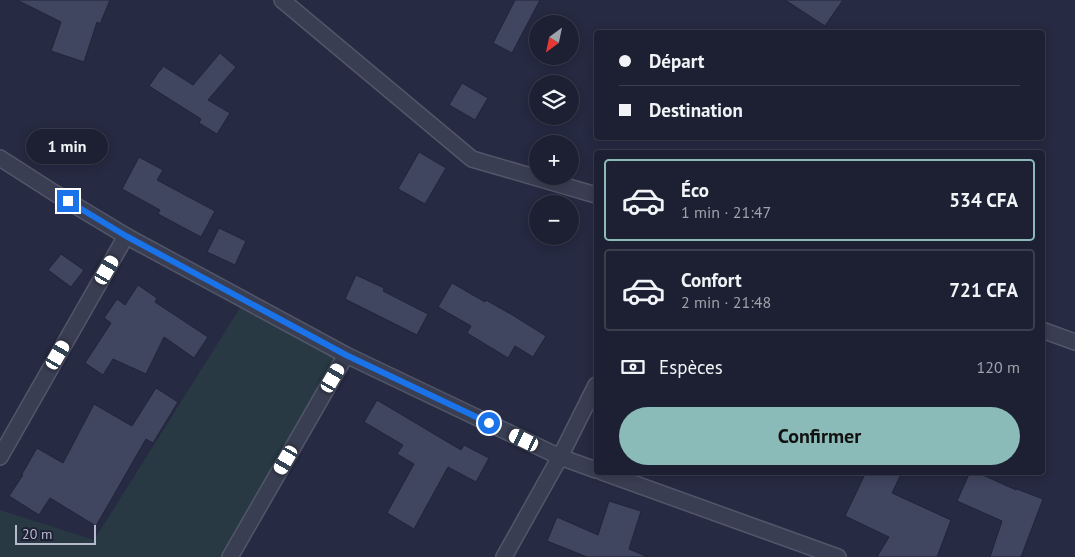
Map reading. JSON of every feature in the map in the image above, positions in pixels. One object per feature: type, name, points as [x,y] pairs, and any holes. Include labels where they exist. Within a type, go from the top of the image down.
[{"type":"street","points":[[282,0],[472,159],[594,194]]},
{"type":"street","points":[[0,158],[126,236],[346,355],[560,457],[594,469]]},
{"type":"street","points":[[0,457],[126,236]]},
{"type":"street","points":[[1045,331],[1075,342]]},
{"type":"street","points":[[230,557],[346,355]]},
{"type":"street","points":[[504,557],[560,457],[594,389]]},
{"type":"street","points":[[610,475],[838,557]]},
{"type":"shaded area","points":[[245,300],[342,362],[230,557],[0,557],[0,510],[94,540]]},
{"type":"building","points":[[17,0],[110,0],[100,24],[97,22],[84,62],[51,51],[61,22]]},
{"type":"building","points":[[515,0],[540,0],[532,15],[529,15],[529,21],[512,53],[493,43]]},
{"type":"building","points":[[785,0],[843,0],[825,26]]},
{"type":"building","points":[[220,53],[236,67],[208,100],[230,113],[217,134],[199,123],[201,119],[149,86],[163,66],[193,85]]},
{"type":"building","points":[[462,83],[488,98],[475,120],[449,105]]},
{"type":"building","points":[[419,152],[446,168],[425,204],[398,189]]},
{"type":"building","points":[[139,157],[163,170],[157,180],[215,211],[201,237],[158,214],[160,210],[122,189]]},
{"type":"building","points":[[219,228],[246,241],[235,265],[207,252]]},
{"type":"building","points":[[61,254],[84,270],[71,287],[48,270]]},
{"type":"building","points":[[356,275],[384,288],[383,291],[428,314],[417,335],[345,299]]},
{"type":"building","points":[[452,283],[485,302],[486,300],[546,336],[533,357],[515,346],[508,358],[467,333],[471,326],[438,307]]},
{"type":"building","points":[[138,285],[157,298],[155,302],[208,337],[194,358],[164,337],[146,374],[113,359],[103,375],[85,363],[111,323],[104,318],[117,299],[125,305]]},
{"type":"building","points":[[156,388],[178,402],[153,443],[146,439],[96,526],[50,498],[39,515],[9,496],[23,475],[37,448],[63,463],[94,404],[132,426]]},
{"type":"building","points":[[377,400],[461,450],[464,445],[489,458],[476,482],[448,467],[414,529],[387,513],[414,464],[397,454],[403,445],[364,422]]},
{"type":"building","points":[[865,475],[901,475],[892,493],[951,520],[937,557],[877,557],[889,537],[845,516]]},
{"type":"building","points":[[969,475],[983,475],[1016,490],[1043,499],[1021,557],[990,557],[1002,521],[957,501]]},
{"type":"building","points":[[609,501],[641,511],[629,549],[648,557],[587,557],[547,541],[557,517],[598,535]]},
{"type":"route","points":[[68,201],[126,236],[346,355],[489,423]]}]
